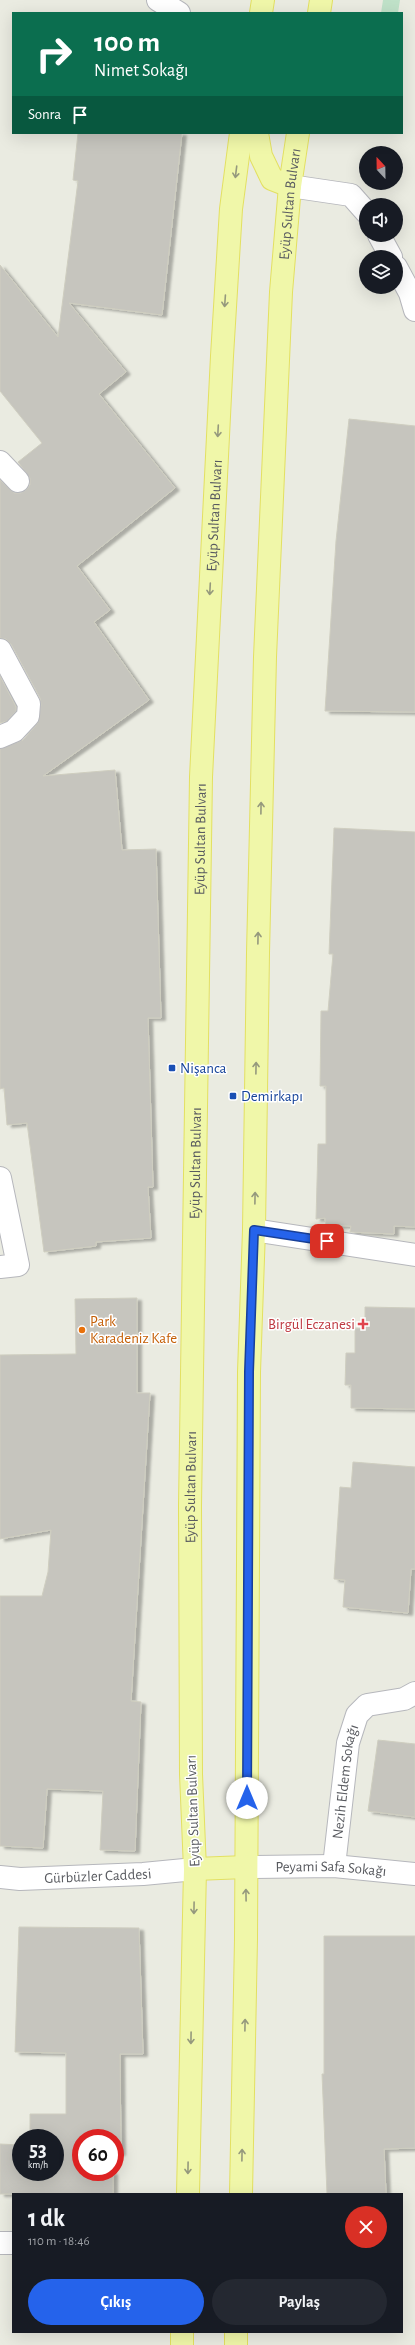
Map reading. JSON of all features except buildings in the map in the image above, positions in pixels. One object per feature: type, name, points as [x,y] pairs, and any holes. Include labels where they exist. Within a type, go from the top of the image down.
[{"type":"main road","points":[[261,12],[263,0]]},
{"type":"main road","points":[[319,12],[321,0]]},
{"type":"main road","name":"Eyüp Sultan Bulvarı","points":[[188,2193],[195,1869],[191,1766],[190,1506],[201,777],[222,356],[231,209],[241,134]]},
{"type":"main road","points":[[257,134],[262,156],[272,179],[290,186]]},
{"type":"main road","name":"Eyüp Sultan Bulvarı","points":[[242,2193],[246,1939],[249,1372],[254,1230],[258,953],[265,657],[281,292],[290,186],[298,134]]},
{"type":"main road","points":[[195,1869],[246,1867]]},
{"type":"main road","points":[[182,2333],[182,2345]]},
{"type":"main road","points":[[236,2333],[236,2345]]},
{"type":"street","points":[[158,0],[176,12]]},
{"type":"street","points":[[290,186],[351,195],[359,204]]},
{"type":"street","points":[[403,280],[410,294],[415,310]]},
{"type":"street","points":[[0,462],[18,481]]},
{"type":"street","points":[[0,650],[29,704],[28,716],[14,731],[0,737]]},
{"type":"street","points":[[0,1178],[9,1266]]},
{"type":"street","points":[[254,1230],[415,1254]]},
{"type":"street","name":"Nezih Eldem Sokağı","points":[[334,1866],[348,1743],[357,1715],[367,1705],[411,1698]]},
{"type":"street","name":"Peyami Safa Sokağı","points":[[246,1867],[334,1866],[415,1874]]},
{"type":"street","name":"Gürbüzler Caddesi","points":[[0,1877],[20,1879],[143,1874],[195,1869]]},
{"type":"street","points":[[0,2243],[12,2244]]},
{"type":"green space","points":[[383,0],[400,0],[398,12],[381,12]]},
{"type":"place","name":"Nişanca","points":[[172,1068]]},
{"type":"place","name":"Demirkapı","points":[[233,1096]]},
{"type":"place","name":"Birgül Eczanesi","points":[[363,1324]]},
{"type":"place","name":"Park Karadeniz Kafe","points":[[82,1330]]},
{"type":"route","points":[[247,1798],[249,1372],[254,1230],[327,1241]]}]
